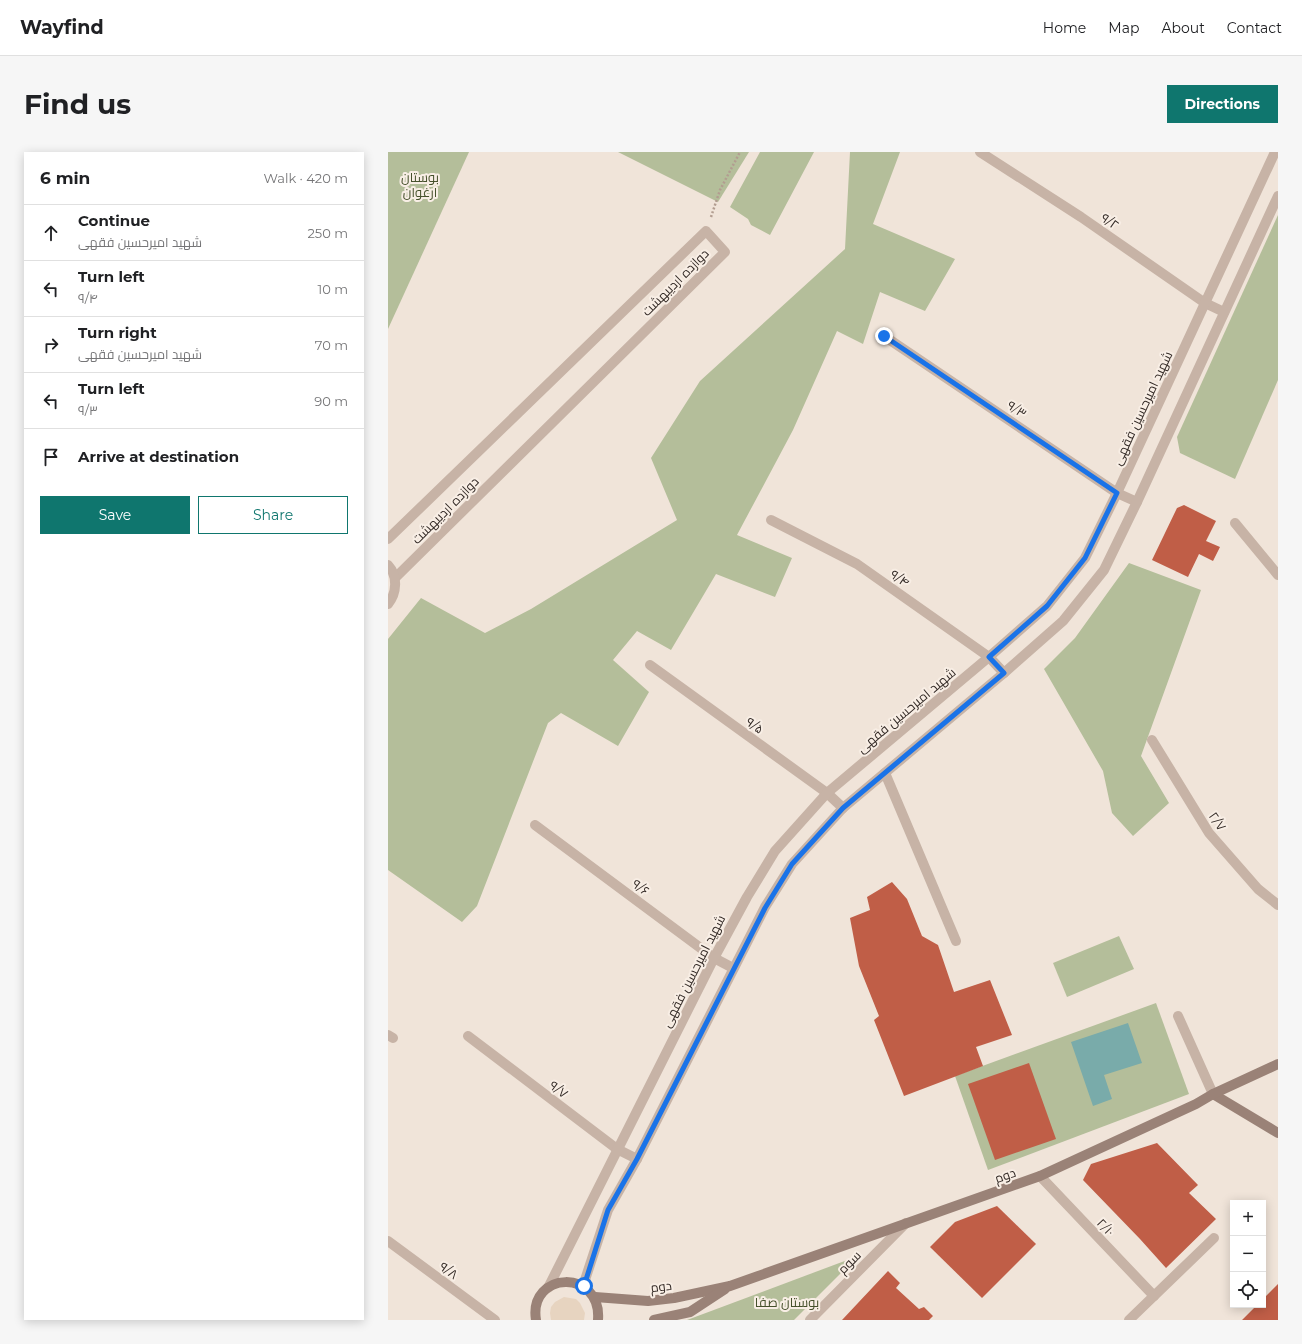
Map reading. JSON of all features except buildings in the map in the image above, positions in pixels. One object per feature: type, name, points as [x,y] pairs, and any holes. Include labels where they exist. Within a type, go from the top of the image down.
[{"type":"main road","name":"دوم","points":[[595,1297],[648,1301],[674,1298],[730,1286],[1040,1176],[1196,1104],[1213,1094],[1278,1064]]},
{"type":"main road","points":[[1213,1094],[1278,1133]]},
{"type":"main road","points":[[529,1320],[541,1295],[556,1283],[565,1281],[575,1282],[584,1286],[595,1297],[598,1304],[598,1320]]},
{"type":"main road","name":"دوم","points":[[654,1320],[690,1312],[730,1286]]},
{"type":"main road","points":[[536,1304],[536,1320]]},
{"type":"street","name":"۹/۲","points":[[980,152],[1081,217],[1205,303],[1224,312]]},
{"type":"street","name":"شهید امیرحسین فقهی","points":[[548,1288],[714,958],[746,897],[775,851],[828,793],[1047,606],[1085,558],[1117,493],[1275,152]]},
{"type":"street","points":[[584,1286],[608,1210],[637,1159],[765,908],[792,864],[843,808],[1004,673],[1063,621],[1104,570],[1137,502],[1278,196]]},
{"type":"street","name":"دوازده اردیبهشت","points":[[388,539],[706,231],[725,252],[395,578]]},
{"type":"street","name":"۹/۳","points":[[884,336],[1117,493],[1137,502]]},
{"type":"street","name":"۹/۴","points":[[772,520],[857,564],[989,657],[1004,673]]},
{"type":"street","points":[[1235,523],[1278,575]]},
{"type":"street","points":[[388,565],[395,578],[393,595],[388,604]]},
{"type":"street","name":"۹/۵","points":[[650,665],[828,793],[843,808]]},
{"type":"street","name":"۲/۷","points":[[1152,740],[1209,833],[1258,889],[1278,906]]},
{"type":"street","points":[[885,773],[956,941]]},
{"type":"street","name":"۹/۶","points":[[534,825],[714,958],[734,968]]},
{"type":"street","points":[[1178,1016],[1213,1094]]},
{"type":"street","name":"۹/۷","points":[[468,1036],[617,1149],[637,1159]]},
{"type":"street","name":"۲/۱۰","points":[[1040,1176],[1154,1296]]},
{"type":"street","name":"سوم","points":[[810,1320],[907,1222]]},
{"type":"street","points":[[1129,1320],[1214,1238]]},
{"type":"street","name":"۹/۸","points":[[388,1241],[495,1320]]},
{"type":"path","points":[[706,231],[720,190],[740,152]]},
{"type":"green space","name":"بوستان ارغوان","points":[[388,152],[469,152],[388,329]]},
{"type":"green space","points":[[618,152],[749,152],[718,202]]},
{"type":"green space","points":[[760,152],[814,152],[770,235],[751,225],[748,219],[730,207]]},
{"type":"green space","points":[[850,152],[900,152],[873,224],[955,259],[925,311],[880,292],[863,344],[837,331],[793,430],[737,535],[792,558],[775,597],[716,574],[671,650],[637,631],[613,660],[649,692],[618,746],[561,713],[548,723],[477,906],[462,922],[388,870],[388,639],[421,598],[485,633],[531,609],[677,520],[651,458],[700,381],[845,249]]},
{"type":"green space","points":[[1278,215],[1278,380],[1235,479],[1180,453],[1177,437]]},
{"type":"green space","points":[[1129,563],[1201,590],[1141,756],[1169,803],[1133,836],[1112,813],[1103,771],[1044,669],[1075,638]]},
{"type":"green space","points":[[1119,936],[1134,969],[1067,997],[1053,963]]},
{"type":"green space","points":[[1156,1003],[1189,1094],[988,1170],[955,1076]]},
{"type":"green space","name":"بوستان صفا","points":[[858,1256],[794,1320],[687,1320]]},
{"type":"shaded area","points":[[564,1297],[576,1299],[580,1303],[585,1313],[584,1320],[551,1320],[551,1307],[555,1302]]},
{"type":"water","points":[[1128,1023],[1142,1063],[1104,1075],[1112,1099],[1093,1106],[1071,1042]]},
{"type":"route","points":[[584,1286],[608,1210],[637,1159],[765,908],[792,864],[843,808],[1004,673],[989,657],[1047,606],[1085,558],[1117,493],[884,336]]}]
